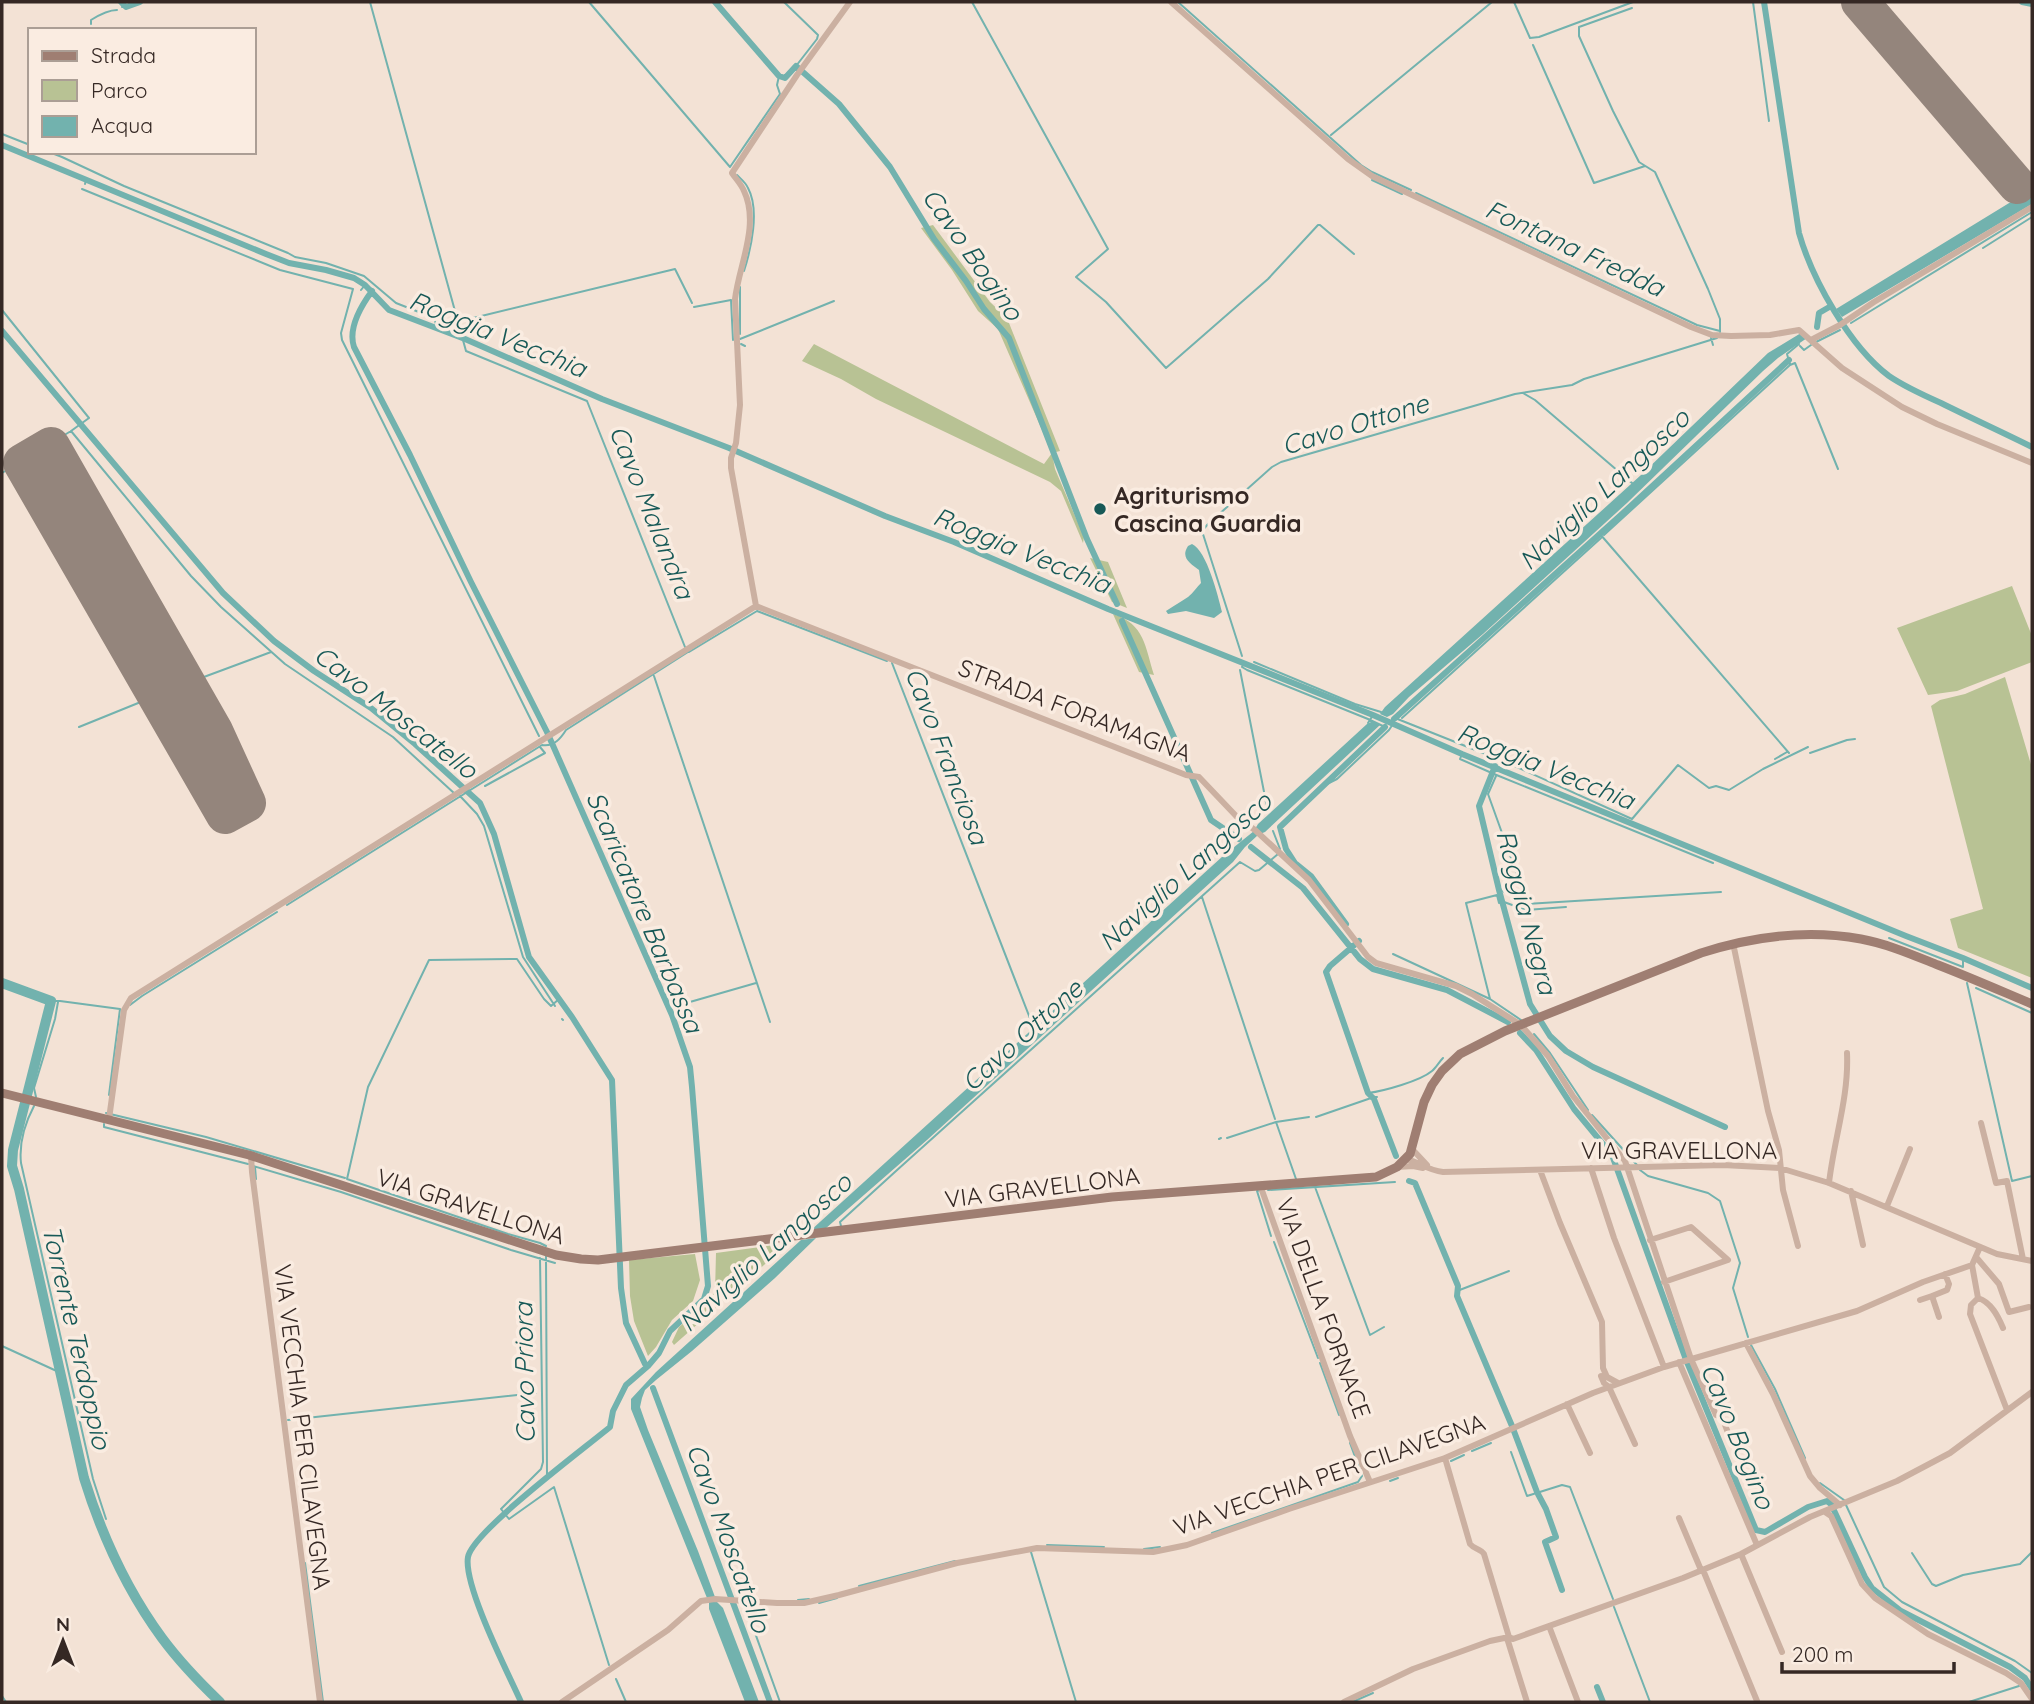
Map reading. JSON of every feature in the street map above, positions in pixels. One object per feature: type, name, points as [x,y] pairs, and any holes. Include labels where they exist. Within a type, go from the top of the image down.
[{"type":"main road","name":"VIA GRAVELLONA","points":[[2,1093],[108,1117],[251,1162],[335,1182],[545,1252],[581,1259],[620,1258],[1112,1197],[1365,1178],[1384,1174],[1406,1159],[1413,1146],[1424,1102],[1442,1070],[1460,1054],[1521,1025],[1702,953],[1763,937],[1828,934],[1863,939],[1901,950],[2032,1004]]},
{"type":"street","points":[[108,1117],[124,1009],[131,998],[755,606],[731,458],[740,405],[735,299],[748,239],[749,219],[744,190],[732,173],[797,75],[850,2]]},
{"type":"street","points":[[1171,2],[1348,159],[1372,176],[1712,335],[1758,336],[1794,330],[1810,339],[1842,368],[1902,407],[2032,463]]},
{"type":"street","points":[[1810,339],[1843,324],[1874,302],[2032,207]]},
{"type":"street","name":"STRADA FORAMAGNA","points":[[755,606],[1186,775],[1199,777],[1238,818],[1309,880],[1368,957],[1377,963],[1456,986],[1521,1025]]},
{"type":"street","points":[[1733,943],[1768,1111],[1779,1150],[1783,1190],[1798,1246]]},
{"type":"street","points":[[1521,1025],[1548,1056],[1573,1096],[1625,1161],[1621,1167],[1650,1240],[1690,1359],[1716,1415],[1722,1417],[1730,1438]]},
{"type":"street","points":[[1829,1183],[1846,1091],[1847,1053]]},
{"type":"street","points":[[1981,1123],[1996,1183],[2007,1181],[2023,1259]]},
{"type":"street","points":[[1413,1146],[1434,1171]]},
{"type":"street","points":[[1887,1206],[1910,1149]]},
{"type":"street","name":"VIA GRAVELLONA","points":[[1406,1159],[1416,1161],[1425,1168]]},
{"type":"street","name":"VIA VECCHIA PER CILAVEGNA","points":[[251,1162],[320,1702]]},
{"type":"street","name":"VIA GRAVELLONA","points":[[1397,1167],[1413,1166],[1443,1172],[1743,1165],[1780,1168],[1850,1191],[1997,1254],[2032,1261]]},
{"type":"street","points":[[1591,1168],[1614,1238],[1664,1367]]},
{"type":"street","points":[[1540,1170],[1602,1322],[1604,1383],[1609,1387],[1635,1444]]},
{"type":"street","name":"VIA DELLA FORNACE","points":[[1259,1185],[1350,1436],[1370,1482]]},
{"type":"street","points":[[1850,1191],[1863,1245]]},
{"type":"street","points":[[1650,1240],[1691,1227],[1728,1260],[1664,1282]]},
{"type":"street","points":[[1978,1298],[1972,1265],[1980,1247]]},
{"type":"street","points":[[1976,1257],[1999,1284],[2009,1311],[2029,1307]]},
{"type":"street","name":"VIA VECCHIA PER CILAVEGNA","points":[[562,1702],[668,1630],[701,1601],[712,1599],[793,1603],[836,1596],[940,1567],[1037,1548],[1144,1552],[1187,1545],[1445,1458],[1619,1383],[1679,1362],[1857,1311],[1972,1265]]},
{"type":"street","points":[[1920,1300],[1947,1290],[1945,1274]]},
{"type":"street","points":[[1932,1296],[1939,1317]]},
{"type":"street","points":[[1978,1298],[1992,1307],[2003,1328]]},
{"type":"street","points":[[1978,1298],[1971,1305],[1970,1314],[2007,1410]]},
{"type":"street","points":[[1746,1343],[1773,1394],[1810,1476],[1820,1489],[1837,1501],[1831,1516],[1862,1584],[1875,1598],[1928,1634],[2021,1683],[2032,1699]]},
{"type":"street","points":[[1679,1362],[1757,1545]]},
{"type":"street","points":[[1602,1372],[1612,1381],[1619,1383]]},
{"type":"street","points":[[1593,1393],[1602,1372]]},
{"type":"street","points":[[1344,1702],[1413,1669],[1490,1642],[1513,1639],[1741,1554],[1811,1517],[1898,1481],[1950,1453],[2032,1392]]},
{"type":"street","points":[[1567,1404],[1590,1453]]},
{"type":"street","points":[[1445,1458],[1470,1544],[1484,1554],[1527,1702]]},
{"type":"street","points":[[1679,1518],[1757,1701]]},
{"type":"street","points":[[1741,1554],[1782,1652]]},
{"type":"street","points":[[1549,1626],[1578,1702]]},
{"type":"green space","points":[[933,225],[990,302],[1007,318],[1060,451],[1052,453],[998,329],[978,311],[921,228]]},
{"type":"green space","points":[[814,344],[1044,464],[1052,453],[1055,469],[1084,537],[1083,543],[1061,491],[1050,482],[802,361]]},
{"type":"green space","points":[[1090,558],[1108,562],[1127,608],[1112,602]]},
{"type":"green space","points":[[2012,586],[2032,636],[2032,662],[1957,691],[1928,695],[1897,628]]},
{"type":"green space","points":[[1113,614],[1124,618],[1138,630],[1146,646],[1154,675],[1139,672]]},
{"type":"green space","points":[[2005,677],[2032,768],[2032,978],[1958,948],[1950,919],[1983,909],[1931,706],[1940,700],[1965,694]]},
{"type":"green space","points":[[775,1245],[781,1250],[674,1345],[672,1342],[679,1327],[701,1309],[715,1292],[716,1253]]},
{"type":"green space","points":[[695,1254],[700,1280],[693,1301],[672,1320],[648,1356],[634,1321],[629,1260]]},
{"type":"water","points":[[2032,189],[2032,204],[1842,317],[1836,309]]},
{"type":"water","points":[[1801,333],[1807,338],[1763,371],[1627,503],[1483,634],[1393,714],[1387,717],[1380,714],[1641,475],[1768,353]]},
{"type":"water","points":[[1192,544],[1202,555],[1215,585],[1222,612],[1214,618],[1186,611],[1168,614],[1166,611],[1188,597],[1201,583],[1199,570],[1190,563],[1185,554],[1188,546]]},
{"type":"water","points":[[1373,721],[1380,725],[1265,832],[1260,834],[1255,829],[1367,724]]},
{"type":"water","points":[[1254,831],[1258,835],[1233,862],[927,1140],[825,1229],[810,1231],[1223,856]]},
{"type":"water","points":[[816,1238],[775,1278],[645,1390],[642,1398],[640,1407],[648,1430],[715,1597],[707,1598],[631,1409],[631,1399],[656,1372],[801,1240]]},
{"type":"water","points":[[715,1600],[723,1608],[759,1702],[745,1702],[709,1609],[709,1601]]},
{"type":"waterway","name":"Cavo Malandra","points":[[121,2],[126,7],[140,2]]},
{"type":"waterway","name":"Cavo Malandra","points":[[370,2],[466,351],[587,401],[685,647]]},
{"type":"waterway","points":[[589,2],[730,167],[780,94],[777,85],[779,76]]},
{"type":"waterway","name":"Cavo Bogino","points":[[715,2],[779,76],[785,78],[796,66],[839,104],[890,167],[934,239],[984,309],[1009,338],[1087,539],[1117,604]]},
{"type":"waterway","points":[[784,2],[818,35],[796,66]]},
{"type":"waterway","points":[[972,2],[1108,249],[1076,277],[1106,302],[1166,368],[1268,279],[1318,225],[1354,254]]},
{"type":"waterway","name":"Fontana Fredda","points":[[1178,2],[1361,165],[1411,190]]},
{"type":"waterway","points":[[1331,135],[1492,2]]},
{"type":"waterway","points":[[1514,2],[1530,38],[1633,2]]},
{"type":"waterway","points":[[1753,2],[1769,121]]},
{"type":"waterway","points":[[1764,2],[1799,233],[1813,271],[1834,311],[1860,348],[1889,376],[1914,391],[2032,447]]},
{"type":"waterway","points":[[2022,2],[2032,4]]},
{"type":"waterway","points":[[1632,8],[1579,27],[1579,36],[1639,162],[1655,172],[1708,289],[1720,319],[1720,332]]},
{"type":"waterway","points":[[91,24],[91,20],[97,16],[117,10]]},
{"type":"waterway","points":[[1533,45],[1594,183],[1645,166]]},
{"type":"waterway","points":[[2,134],[28,144]]},
{"type":"waterway","name":"Roggia Vecchia","points":[[2,145],[289,263],[354,278],[365,285],[389,310],[465,339],[602,399],[729,448],[1108,609],[1373,715],[2032,988]]},
{"type":"waterway","points":[[54,154],[295,257],[326,263],[364,276],[396,303],[434,318],[437,327]]},
{"type":"waterway","points":[[737,175],[752,197],[754,218],[752,241],[744,271]]},
{"type":"waterway","name":"Roggia Vecchia","points":[[85,184],[86,180]]},
{"type":"waterway","points":[[1372,180],[1402,194]]},
{"type":"waterway","points":[[82,189],[280,270],[353,289],[341,333],[342,340],[539,736]]},
{"type":"waterway","name":"Fontana Fredda","points":[[1416,193],[1697,325],[1720,331]]},
{"type":"waterway","points":[[1851,323],[2032,212]]},
{"type":"waterway","points":[[1983,248],[2032,217]]},
{"type":"waterway","points":[[456,316],[469,319],[675,269],[692,303]]},
{"type":"waterway","name":"Roggia Vecchia","points":[[361,290],[365,285]]},
{"type":"waterway","points":[[740,287],[740,334]]},
{"type":"waterway","name":"Scaricatore Barbassa","points":[[372,291],[354,325],[354,347],[547,732],[672,1015],[690,1067],[708,1286],[704,1299],[670,1331],[659,1353],[626,1385],[613,1411],[610,1427],[509,1510],[475,1545],[468,1557],[468,1570],[479,1608],[521,1702]]},
{"type":"waterway","points":[[694,307],[731,300],[733,340]]},
{"type":"waterway","points":[[740,339],[834,301]]},
{"type":"waterway","points":[[1817,327],[1819,313],[1831,306]]},
{"type":"waterway","points":[[2,310],[89,418],[2,473]]},
{"type":"waterway","points":[[1816,342],[1840,330]]},
{"type":"waterway","name":"Cavo Moscatello","points":[[2,331],[223,593],[274,641],[371,708],[480,803],[494,834],[529,957],[612,1080],[621,1288],[626,1323],[645,1364]]},
{"type":"waterway","name":"Fontana Fredda","points":[[1711,338],[1713,345]]},
{"type":"waterway","name":"Cavo Ottone","points":[[1242,656],[1202,531],[1272,467],[1281,462],[1515,394],[1572,385],[1717,338]]},
{"type":"waterway","points":[[741,344],[745,346]]},
{"type":"waterway","points":[[1799,344],[1787,354],[1790,365],[1795,363],[1838,469]]},
{"type":"waterway","points":[[1800,346],[1804,350],[1811,345]]},
{"type":"waterway","name":"Naviglio Langosco","points":[[1394,719],[1789,360]]},
{"type":"waterway","points":[[1604,535],[1790,365]]},
{"type":"waterway","name":"Cavo Ottone","points":[[1523,393],[1535,400],[1632,483]]},
{"type":"waterway","points":[[71,431],[191,576],[221,607],[285,664],[393,737],[455,794]]},
{"type":"waterway","points":[[1600,534],[1789,753]]},
{"type":"waterway","points":[[1402,718],[1601,538]]},
{"type":"waterway","name":"Cavo Franciosa","points":[[689,652],[757,611],[887,661]]},
{"type":"waterway","name":"Cavo Bogino","points":[[1122,621],[1211,820],[1239,839]]},
{"type":"waterway","points":[[185,684],[271,652]]},
{"type":"waterway","name":"Cavo Malandra","points":[[287,905],[542,745],[554,743],[566,730],[688,652]]},
{"type":"waterway","points":[[1254,662],[1381,712]]},
{"type":"waterway","name":"Cavo Franciosa","points":[[892,663],[1033,1026]]},
{"type":"waterway","points":[[1244,663],[1242,667],[1247,670],[1385,727]]},
{"type":"waterway","name":"Cavo Ottone","points":[[1240,670],[1267,807]]},
{"type":"waterway","points":[[654,676],[770,1022]]},
{"type":"waterway","points":[[79,727],[153,697]]},
{"type":"waterway","points":[[1368,723],[1373,715]]},
{"type":"waterway","points":[[1395,718],[1508,763],[1632,819],[1678,765],[1709,788],[1716,786],[1729,790],[1763,769],[1808,747]]},
{"type":"waterway","points":[[1323,786],[1337,779],[1393,724]]},
{"type":"waterway","points":[[1346,924],[1311,876],[1295,863],[1286,849],[1280,827],[1385,727]]},
{"type":"waterway","points":[[1810,753],[1855,739]]},
{"type":"waterway","points":[[485,786],[545,753],[540,747]]},
{"type":"waterway","points":[[1775,759],[1787,752]]},
{"type":"waterway","points":[[1462,754],[1460,759],[1494,774],[1713,863]]},
{"type":"waterway","name":"Roggia Negra","points":[[1495,766],[1479,806],[1530,1004],[1550,1036],[1566,1051],[1593,1067],[1725,1127]]},
{"type":"waterway","points":[[1496,776],[1488,794],[1529,908]]},
{"type":"waterway","points":[[460,796],[484,826],[523,957],[555,1006]]},
{"type":"waterway","name":"Cavo Ottone","points":[[1273,831],[1280,849]]},
{"type":"waterway","name":"Cavo Bogino","points":[[1251,847],[1303,888],[1360,959],[1373,969],[1447,990],[1508,1022]]},
{"type":"waterway","name":"Cavo Ottone","points":[[841,1226],[840,1222],[1240,862],[1255,871],[1278,854]]},
{"type":"waterway","points":[[1499,889],[1526,904],[1721,892]]},
{"type":"waterway","points":[[1490,999],[1466,903],[1497,895],[1499,903],[1504,902],[1526,910],[1566,907]]},
{"type":"waterway","points":[[1202,897],[1275,1119]]},
{"type":"waterway","name":"Cavo Malandra","points":[[130,1005],[277,912]]},
{"type":"waterway","points":[[1889,938],[1963,967],[1963,958]]},
{"type":"waterway","points":[[1359,941],[1326,972],[1368,1093],[1374,1099],[1396,1156]]},
{"type":"waterway","points":[[1393,954],[1490,999],[1521,1020]]},
{"type":"waterway","points":[[546,1246],[347,1179],[368,1087],[429,960],[517,959],[551,1006],[559,999]]},
{"type":"waterway","name":"Torrente Terdoppio","points":[[2,983],[51,1001],[13,1150],[12,1166],[84,1478],[107,1541],[137,1600],[175,1655],[220,1702]]},
{"type":"waterway","points":[[669,1008],[756,983]]},
{"type":"waterway","points":[[1967,983],[2012,1181],[2032,1176]]},
{"type":"waterway","points":[[1976,988],[2032,1013]]},
{"type":"waterway","name":"Cavo Malandra","points":[[51,1001],[120,1009]]},
{"type":"waterway","points":[[36,1097],[34,1088],[58,1002]]},
{"type":"waterway","points":[[109,1095],[120,1009]]},
{"type":"waterway","name":"Cavo Bogino","points":[[1520,1033],[1536,1050],[1574,1109],[1612,1155],[1685,1357],[1756,1530],[1765,1532],[1808,1507],[1827,1501],[1831,1504],[1872,1588],[1901,1611],[2010,1667],[2025,1678],[2032,1689]]},
{"type":"waterway","points":[[1534,1034],[1588,1110]]},
{"type":"waterway","points":[[1368,1093],[1419,1078],[1432,1071],[1443,1058]]},
{"type":"waterway","points":[[1316,1117],[1377,1097]]},
{"type":"waterway","points":[[34,1106],[23,1134],[21,1163],[93,1479],[106,1519]]},
{"type":"waterway","points":[[106,1113],[206,1137],[345,1178]]},
{"type":"waterway","points":[[1592,1115],[1637,1165]]},
{"type":"waterway","points":[[1227,1138],[1276,1122],[1309,1117]]},
{"type":"waterway","points":[[1276,1122],[1296,1179]]},
{"type":"waterway","points":[[104,1124],[104,1127],[248,1164]]},
{"type":"waterway","points":[[253,1166],[341,1192],[555,1263]]},
{"type":"waterway","points":[[255,1167],[256,1179]]},
{"type":"waterway","points":[[1640,1170],[1648,1176],[1708,1193],[1720,1201],[1740,1263],[1733,1288],[1748,1337]]},
{"type":"waterway","points":[[1409,1181],[1415,1183],[1458,1286],[1457,1296],[1537,1492]]},
{"type":"waterway","points":[[1268,1190],[1395,1182]]},
{"type":"waterway","points":[[1315,1187],[1370,1335],[1384,1327]]},
{"type":"waterway","points":[[1258,1191],[1271,1236]]},
{"type":"waterway","points":[[1274,1242],[1318,1358]]},
{"type":"waterway","points":[[546,1256],[547,1476]]},
{"type":"waterway","name":"Cavo Priora","points":[[540,1258],[543,1462],[541,1469],[501,1509],[509,1519],[554,1487],[609,1665]]},
{"type":"waterway","points":[[1457,1291],[1509,1271]]},
{"type":"waterway","points":[[1751,1345],[1775,1389],[1805,1458]]},
{"type":"waterway","points":[[2,1346],[61,1373]]},
{"type":"waterway","points":[[1320,1363],[1339,1415]]},
{"type":"waterway","name":"Cavo Moscatello","points":[[653,1388],[770,1702]]},
{"type":"waterway","points":[[288,1420],[536,1393]]},
{"type":"waterway","points":[[1212,1533],[1358,1482],[1362,1476],[1350,1443]]},
{"type":"waterway","points":[[1472,1451],[1491,1443]]},
{"type":"waterway","points":[[1511,1452],[1527,1496],[1562,1485],[1570,1487],[1613,1599]]},
{"type":"waterway","points":[[1451,1461],[1464,1455]]},
{"type":"waterway","points":[[1390,1481],[1398,1478]]},
{"type":"waterway","points":[[1820,1483],[1844,1500]]},
{"type":"waterway","points":[[1538,1494],[1556,1537],[1545,1542],[1562,1590]]},
{"type":"waterway","points":[[1846,1505],[1884,1587],[1902,1602],[2015,1661],[2032,1673]]},
{"type":"waterway","points":[[1047,1545],[1104,1547]]},
{"type":"waterway","points":[[1144,1549],[1160,1547]]},
{"type":"waterway","points":[[1031,1552],[1076,1702]]},
{"type":"waterway","points":[[1912,1553],[1936,1586],[1963,1575],[2020,1564],[2032,1552]]},
{"type":"waterway","points":[[859,1586],[955,1561]]},
{"type":"waterway","points":[[305,1563],[323,1702]]},
{"type":"waterway","points":[[819,1603],[837,1598]]},
{"type":"waterway","points":[[798,1600],[809,1599]]},
{"type":"waterway","points":[[747,1604],[746,1608],[780,1702]]},
{"type":"waterway","points":[[1614,1607],[1650,1702]]},
{"type":"waterway","name":"Cavo Priora","points":[[616,1679],[626,1702]]},
{"type":"waterway","points":[[1969,1702],[2019,1686]]},
{"type":"waterway","points":[[1597,1687],[1603,1702]]},
{"type":"waterway","points":[[1352,1702],[1373,1693]]},
{"type":"waterway","points":[[2,1696],[6,1702]]},
{"type":"runway","points":[[1860,2],[2017,185]]},
{"type":"runway","points":[[51,446],[214,731],[247,803],[225,815],[22,463],[51,446]]},
{"type":"place","name":"Agriturismo Cascina Guardia","points":[[1100,509]]}]
